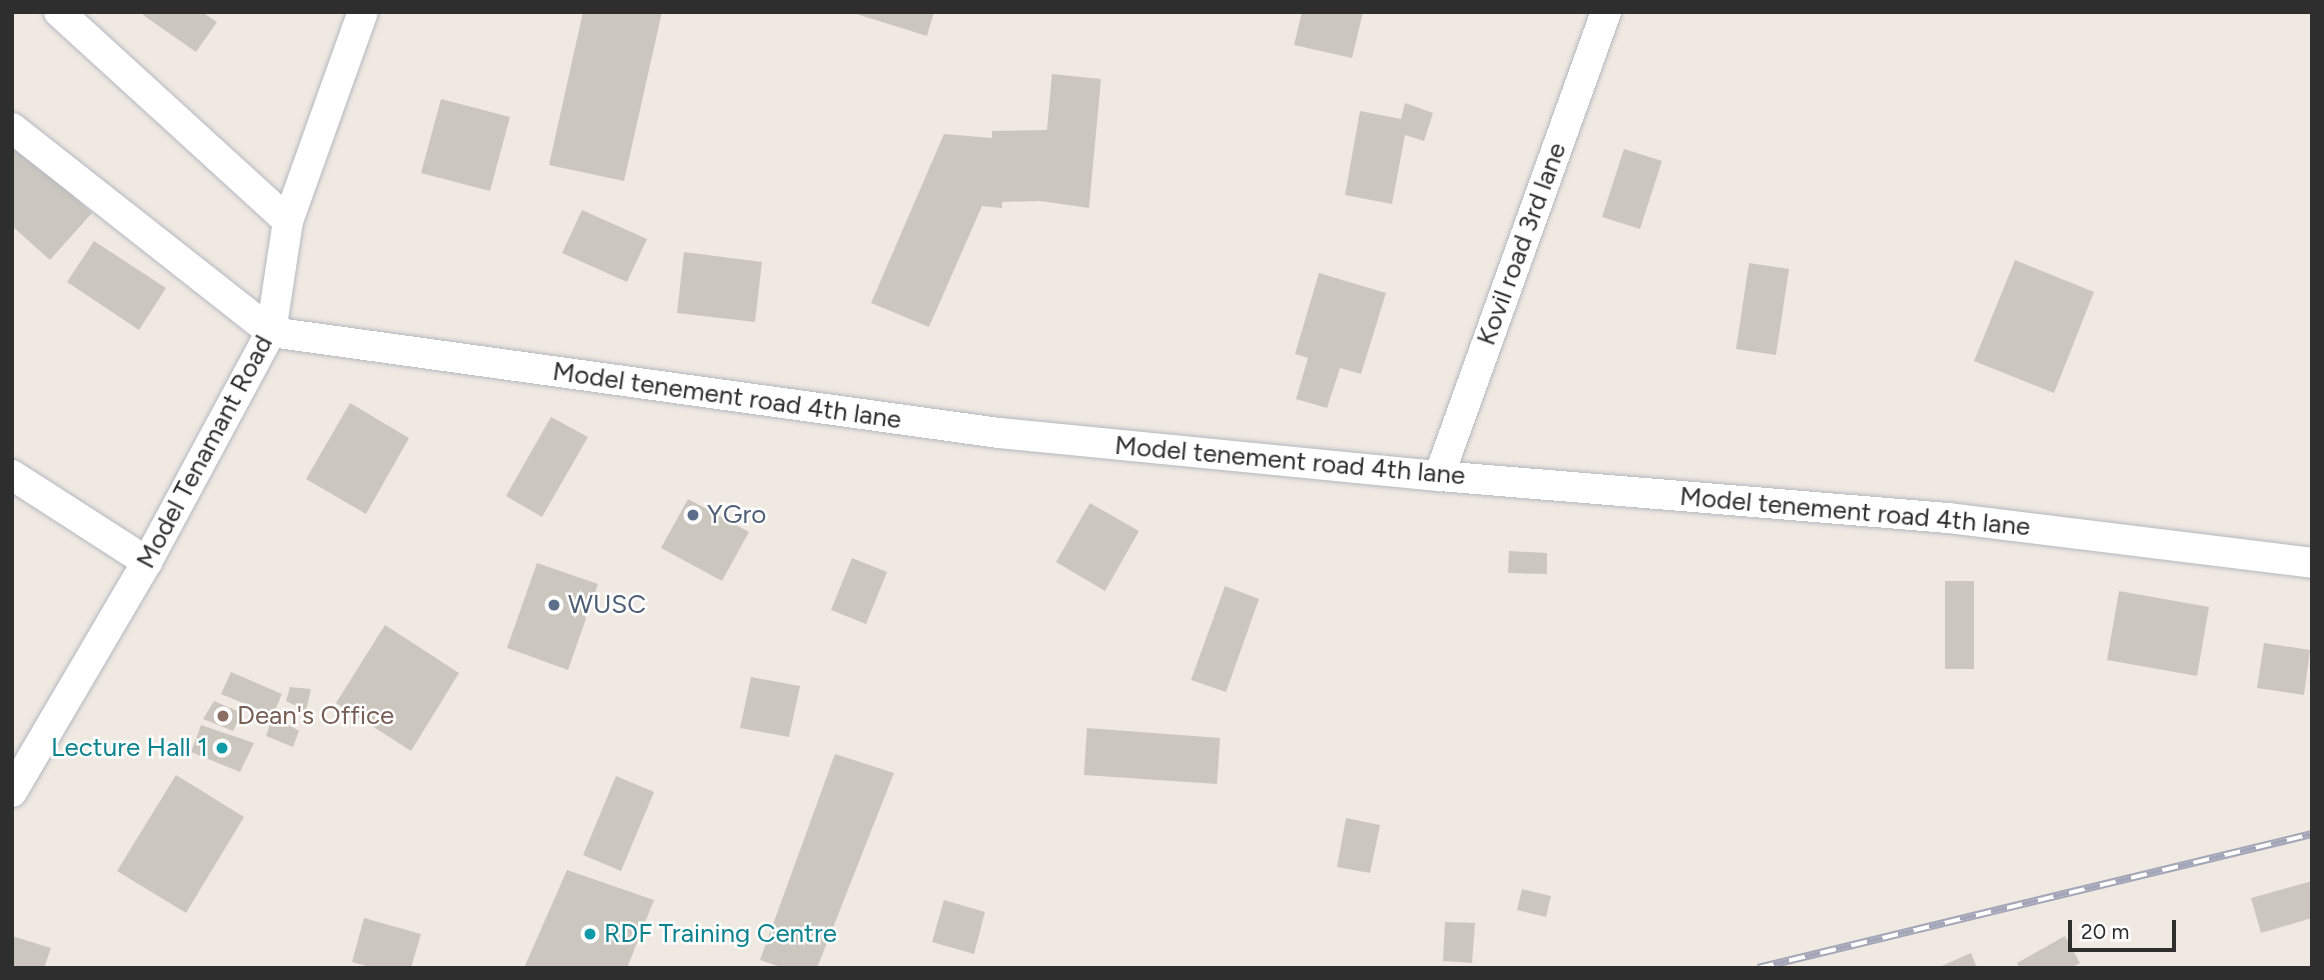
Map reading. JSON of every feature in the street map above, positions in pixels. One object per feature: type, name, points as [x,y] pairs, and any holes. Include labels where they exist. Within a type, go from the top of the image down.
[{"type":"street","points":[[59,12],[288,221]]},
{"type":"street","name":"Model Tenamant Road","points":[[12,792],[147,562],[271,332],[288,221],[363,12]]},
{"type":"street","name":"Kovil road 3rd lane","points":[[1439,476],[1605,12]]},
{"type":"street","points":[[12,128],[271,332]]},
{"type":"street","name":"Model tenement road 4th lane","points":[[271,332],[999,433],[1439,476],[1948,518],[2312,563]]},
{"type":"street","points":[[12,475],[147,562]]},
{"type":"building","points":[[144,12],[202,12],[217,22],[196,52],[143,15]]},
{"type":"building","points":[[583,12],[662,12],[624,181],[549,165]]},
{"type":"building","points":[[850,12],[934,12],[927,36]]},
{"type":"building","points":[[1302,12],[1363,12],[1352,58],[1294,45]]},
{"type":"building","points":[[1052,74],[1101,79],[1089,208],[1040,201],[1002,202],[1002,208],[982,206],[929,327],[871,303],[944,134],[992,138],[992,131],[1047,130]]},
{"type":"building","points":[[441,99],[510,117],[490,191],[421,173]]},
{"type":"building","points":[[1405,103],[1433,113],[1424,141],[1405,135],[1392,204],[1345,195],[1360,111],[1401,119]]},
{"type":"building","points":[[12,141],[92,213],[50,260],[12,226]]},
{"type":"building","points":[[1624,149],[1662,161],[1640,229],[1602,217]]},
{"type":"building","points":[[582,210],[647,239],[627,282],[562,253]]},
{"type":"building","points":[[94,241],[166,288],[139,330],[67,282]]},
{"type":"building","points":[[684,252],[762,262],[755,322],[677,313]]},
{"type":"building","points":[[2015,260],[2094,292],[2054,393],[1974,361]]},
{"type":"building","points":[[1749,263],[1789,269],[1776,355],[1736,349]]},
{"type":"building","points":[[1319,273],[1386,293],[1361,374],[1340,368],[1327,408],[1296,399],[1308,358],[1295,354]]},
{"type":"building","points":[[350,403],[409,438],[366,514],[306,479]]},
{"type":"building","points":[[551,417],[588,437],[542,517],[506,496]]},
{"type":"building","points":[[688,499],[749,532],[722,581],[661,548]]},
{"type":"building","points":[[1090,503],[1139,531],[1105,591],[1056,562]]},
{"type":"building","points":[[1509,551],[1547,553],[1547,574],[1508,573]]},
{"type":"building","points":[[852,558],[887,572],[866,624],[831,610]]},
{"type":"building","points":[[537,563],[598,584],[568,670],[507,648]]},
{"type":"building","points":[[1945,581],[1974,581],[1974,669],[1945,669]]},
{"type":"building","points":[[1225,586],[1259,599],[1226,692],[1191,680]]},
{"type":"building","points":[[2119,591],[2209,607],[2197,676],[2107,660]]},
{"type":"building","points":[[385,625],[459,673],[411,751],[336,703]]},
{"type":"building","points":[[2264,643],[2310,650],[2304,695],[2257,688]]},
{"type":"building","points":[[231,672],[282,694],[273,715],[221,694]]},
{"type":"building","points":[[751,677],[800,686],[789,737],[740,728]]},
{"type":"building","points":[[290,687],[311,689],[306,711],[286,701]]},
{"type":"building","name":"Dean's Office","points":[[214,701],[242,713],[233,731],[203,719]]},
{"type":"building","points":[[273,715],[299,731],[293,747],[266,736]]},
{"type":"building","name":"Lecture Hall 1","points":[[201,725],[254,743],[240,772],[191,752]]},
{"type":"building","points":[[1087,728],[1220,738],[1217,784],[1084,775]]},
{"type":"building","points":[[835,754],[894,773],[817,968],[784,968],[760,960]]},
{"type":"building","points":[[176,775],[244,817],[186,913],[117,871]]},
{"type":"building","points":[[616,776],[654,792],[621,871],[583,855]]},
{"type":"building","points":[[1346,818],[1380,825],[1370,873],[1337,867]]},
{"type":"building","name":"RDF Training Centre","points":[[567,870],[654,900],[627,968],[524,968]]},
{"type":"building","points":[[2312,881],[2312,918],[2261,933],[2251,898]]},
{"type":"building","points":[[1522,889],[1551,896],[1546,917],[1517,910]]},
{"type":"building","points":[[944,900],[985,912],[974,954],[932,942]]},
{"type":"building","points":[[364,918],[421,934],[411,968],[373,968],[352,962]]},
{"type":"building","points":[[1445,922],[1475,923],[1472,963],[1443,961]]},
{"type":"building","points":[[12,936],[51,948],[44,968],[12,968]]},
{"type":"building","points":[[2065,936],[2080,963],[2071,968],[2020,968],[2017,963]]},
{"type":"building","points":[[1971,953],[1977,968],[1937,968]]},
{"type":"railway","points":[[1758,968],[2312,834]]},
{"type":"place","name":"YGro","points":[[693,515]]},
{"type":"place","name":"WUSC","points":[[554,605]]},
{"type":"place","name":"Dean's Office","points":[[223,716]]},
{"type":"place","name":"Lecture Hall 1","points":[[222,748]]},
{"type":"place","name":"RDF Training Centre","points":[[590,934]]}]
